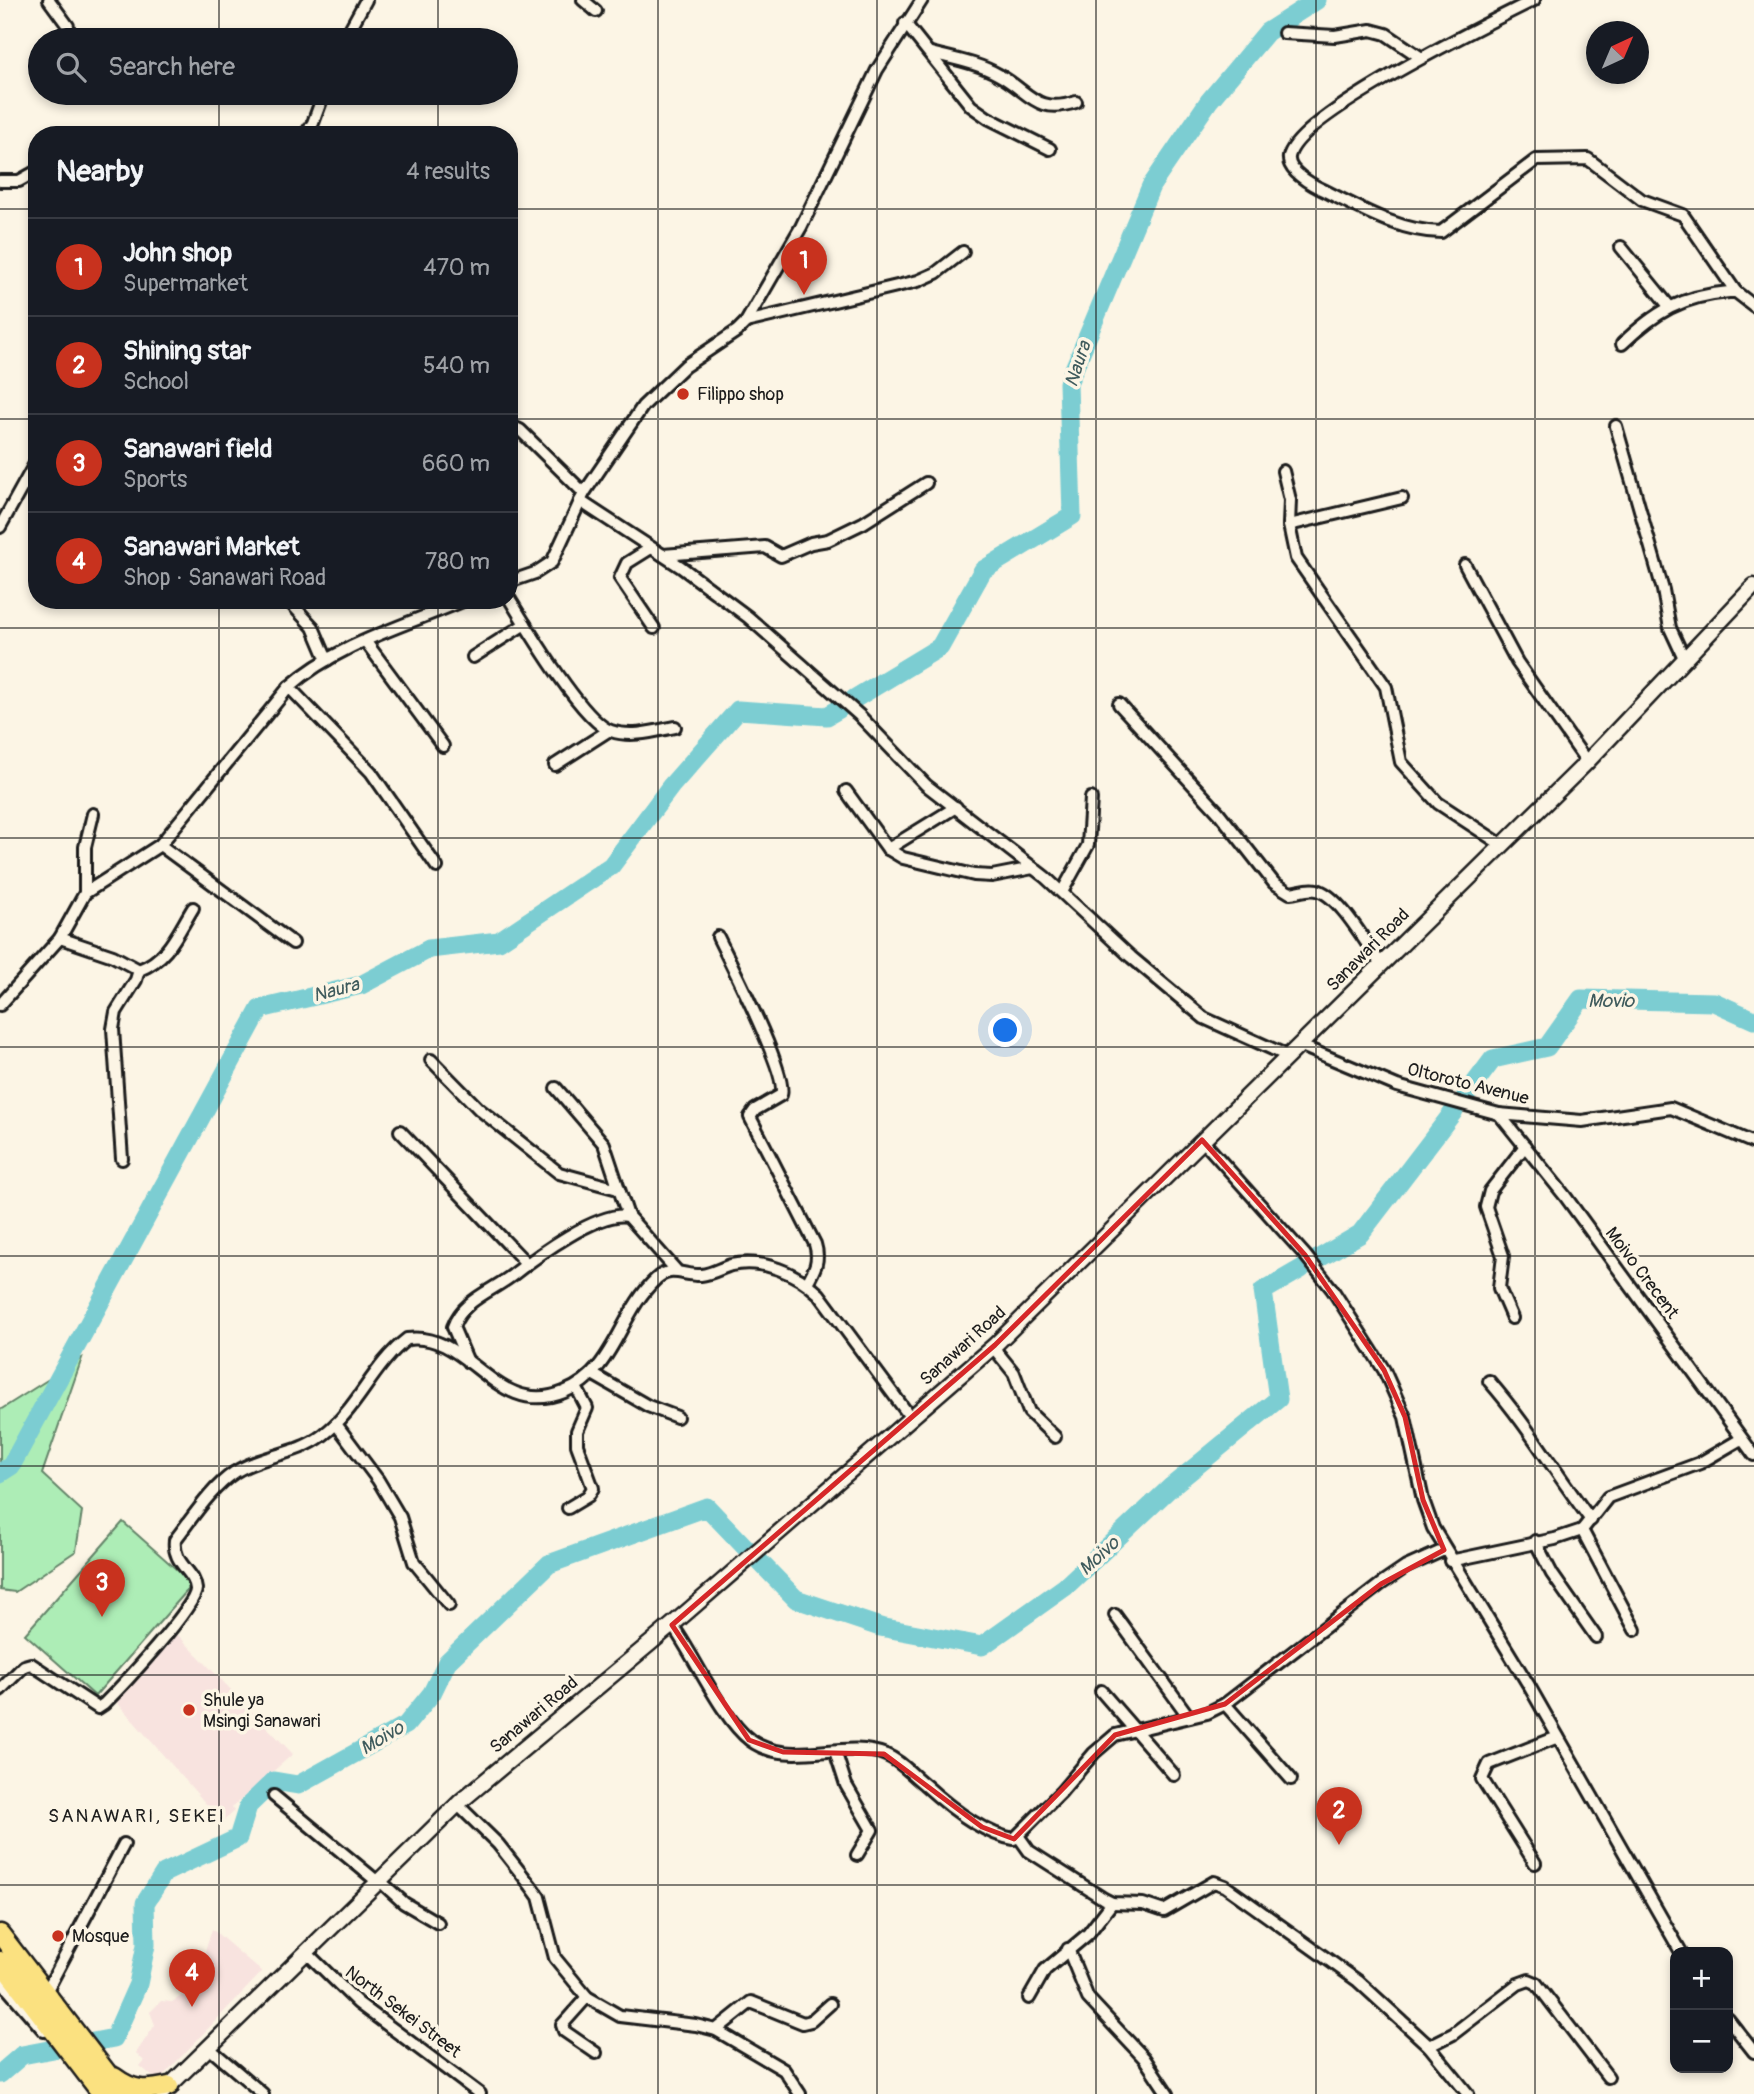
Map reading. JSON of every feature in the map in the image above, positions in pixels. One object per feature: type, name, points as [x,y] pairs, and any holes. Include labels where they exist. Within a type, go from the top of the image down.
[{"type":"highway","points":[[0,1934],[123,2094]]},
{"type":"highway","points":[[0,1961],[102,2094]]},
{"type":"highway","points":[[102,2065],[129,2088],[166,2091]]},
{"type":"street","points":[[49,0],[68,26]]},
{"type":"street","points":[[351,28],[366,0]]},
{"type":"street","points":[[583,0],[596,11]]},
{"type":"street","points":[[518,579],[536,573],[552,562],[582,497],[643,406],[685,366],[746,322],[801,227],[877,70],[922,0]]},
{"type":"street","points":[[1508,0],[1517,9]]},
{"type":"street","points":[[1534,0],[1420,57],[1318,124],[1297,143],[1289,155],[1289,163],[1313,185],[1357,207],[1410,228],[1441,232],[1536,160],[1588,159],[1642,200],[1683,215],[1735,292],[1754,306]]},
{"type":"street","points":[[905,23],[971,106],[988,118],[1050,149]]},
{"type":"street","points":[[1284,33],[1335,36],[1376,31],[1386,34],[1420,57]]},
{"type":"street","points":[[931,53],[987,69],[1036,102],[1050,107],[1076,102]]},
{"type":"street","points":[[311,126],[320,105]]},
{"type":"street","points":[[0,181],[19,181],[28,176]]},
{"type":"street","points":[[1621,247],[1669,306]]},
{"type":"street","points":[[746,322],[918,281],[936,273],[963,252]]},
{"type":"street","points":[[1622,344],[1646,321],[1669,306],[1713,293],[1735,292]]},
{"type":"street","points":[[1616,426],[1663,590],[1670,628],[1684,658]]},
{"type":"street","points":[[518,429],[582,497],[748,617],[849,706],[920,780],[1062,892],[1130,957],[1204,1018],[1287,1056]]},
{"type":"street","points":[[1283,471],[1290,500],[1289,524],[1293,548],[1301,569],[1386,687],[1401,762],[1438,803],[1502,845]]},
{"type":"street","points":[[0,527],[28,476]]},
{"type":"street","points":[[663,555],[765,547],[781,556],[805,545],[828,540],[926,483]]},
{"type":"street","points":[[1289,524],[1402,498]]},
{"type":"street","points":[[651,548],[627,563],[620,578],[654,628]]},
{"type":"street","points":[[1465,565],[1517,662],[1587,762]]},
{"type":"street","name":"Sanawari Road","points":[[166,2091],[458,1805],[672,1625],[993,1347],[1587,762],[1754,586]]},
{"type":"street","points":[[296,609],[313,628],[327,660]]},
{"type":"street","points":[[0,1005],[60,938],[85,893],[160,845],[289,687],[327,660],[445,609]]},
{"type":"street","points":[[516,609],[583,706],[608,731],[629,735],[675,727]]},
{"type":"street","points":[[473,657],[525,624]]},
{"type":"street","points":[[366,642],[443,746]]},
{"type":"street","points":[[289,687],[371,772],[437,867]]},
{"type":"street","points":[[1119,704],[1219,813],[1274,883],[1290,893],[1314,889],[1326,893],[1336,902],[1381,964]]},
{"type":"street","points":[[555,765],[608,731]]},
{"type":"street","points":[[846,791],[888,849],[904,858],[974,875],[992,876],[1033,868]]},
{"type":"street","points":[[1062,892],[1088,845],[1091,798]]},
{"type":"street","points":[[888,849],[956,807]]},
{"type":"street","points":[[85,893],[85,847],[93,814]]},
{"type":"street","points":[[160,845],[293,943]]},
{"type":"street","points":[[60,938],[113,956],[139,970],[153,965],[165,954],[193,908]]},
{"type":"street","points":[[718,937],[775,1060],[782,1086],[780,1095],[755,1110],[750,1117],[815,1244],[818,1253],[816,1268],[807,1283]]},
{"type":"street","points":[[122,1158],[113,1029],[116,1012],[136,980],[139,970]]},
{"type":"street","name":"Oltoroto Avenue","points":[[1299,1045],[1397,1086],[1499,1114],[1582,1121],[1671,1108],[1754,1143]]},
{"type":"street","points":[[432,1060],[479,1108],[559,1174],[618,1189]]},
{"type":"street","points":[[556,1088],[604,1144],[628,1216],[676,1270]]},
{"type":"street","name":"Moivo Crecent","points":[[1499,1114],[1754,1455]]},
{"type":"street","points":[[400,1131],[526,1264]]},
{"type":"street","points":[[1202,1140],[1332,1289],[1384,1370],[1405,1417],[1423,1500],[1447,1556],[1528,1684],[1678,1947]]},
{"type":"street","points":[[1513,1318],[1499,1288],[1503,1256],[1486,1207],[1490,1191],[1525,1146]]},
{"type":"street","points":[[468,1362],[455,1332],[455,1321],[487,1290],[553,1245],[617,1216],[628,1216]]},
{"type":"street","points":[[0,1689],[24,1666],[31,1664],[39,1666],[91,1703],[99,1707],[104,1704],[183,1615],[195,1594],[195,1584],[174,1549],[175,1540],[209,1497],[235,1472],[302,1448],[336,1423],[377,1367],[407,1339],[432,1339],[511,1392],[526,1398],[543,1399],[576,1387],[594,1375],[643,1294],[661,1274],[676,1270],[702,1275],[749,1264],[768,1266],[807,1283],[819,1294],[911,1418]]},
{"type":"street","points":[[993,1347],[1014,1373],[1029,1412],[1055,1437]]},
{"type":"street","points":[[594,1375],[648,1406],[677,1417]]},
{"type":"street","points":[[1489,1381],[1516,1411],[1545,1458],[1591,1520]]},
{"type":"street","points":[[568,1508],[589,1496],[593,1488],[577,1445],[577,1431],[587,1408],[576,1387]]},
{"type":"street","points":[[336,1423],[400,1517],[414,1562],[449,1605]]},
{"type":"street","points":[[672,1625],[726,1711],[749,1740],[783,1752],[884,1754],[982,1827],[1003,1837],[1019,1837],[1115,1735],[1208,1713],[1225,1704],[1381,1584],[1414,1563],[1555,1539],[1582,1530],[1608,1497],[1700,1463],[1741,1439]]},
{"type":"street","points":[[1582,1530],[1635,1630]]},
{"type":"street","points":[[1535,1541],[1552,1574],[1596,1637]]},
{"type":"street","points":[[1115,1615],[1189,1717]]},
{"type":"street","points":[[1101,1690],[1174,1775]]},
{"type":"street","points":[[1225,1704],[1291,1779]]},
{"type":"street","points":[[1535,1863],[1482,1779],[1489,1764],[1558,1737]]},
{"type":"street","points":[[835,1751],[846,1785],[872,1829],[857,1855]]},
{"type":"street","points":[[274,1796],[404,1903],[438,1923]]},
{"type":"street","points":[[458,1805],[498,1844],[539,1897],[555,1958],[572,1983],[587,1997],[620,2016],[716,2030],[784,2070],[800,2094]]},
{"type":"street","points":[[1019,1837],[1029,1851],[1112,1903],[1143,1903],[1164,1911],[1214,1882],[1220,1883],[1339,1966],[1429,2046],[1468,2094]]},
{"type":"street","points":[[46,1992],[124,1844]]},
{"type":"street","points":[[1029,1998],[1045,1970],[1088,1934],[1112,1903]]},
{"type":"street","points":[[1068,1949],[1088,1998],[1144,2058],[1168,2094]]},
{"type":"street","name":"North Sekei Street","points":[[308,1954],[358,2003],[480,2094]]},
{"type":"street","points":[[0,1980],[46,2034],[56,2032]]},
{"type":"street","points":[[1429,2046],[1453,2035],[1518,1984],[1529,1980],[1536,1983],[1608,2077]]},
{"type":"street","points":[[587,1997],[562,2025],[564,2031],[596,2053]]},
{"type":"street","points":[[716,2030],[751,2002],[803,2023],[811,2021],[830,2004]]},
{"type":"street","points":[[1733,2025],[1754,2052]]},
{"type":"street","points":[[209,2048],[263,2094]]},
{"type":"highlighted area","points":[[1202,1140],[1305,1255],[1384,1370],[1405,1417],[1423,1500],[1444,1550],[1381,1584],[1225,1704],[1115,1735],[1014,1839],[982,1827],[884,1754],[783,1752],[749,1740],[672,1625],[995,1345]]},
{"type":"shaded area","points":[[177,1634],[293,1754],[232,1807],[235,1811],[222,1822],[114,1699]]},
{"type":"shaded area","points":[[212,1929],[262,1972],[158,2081],[140,2066],[144,2061],[136,2053],[155,2025],[150,2012],[161,2001],[172,2002],[183,1995],[198,1975]]},
{"type":"green space","points":[[82,1358],[42,1474],[82,1511],[76,1551],[15,1592],[0,1590],[0,1410]]},
{"type":"green space","points":[[123,1522],[193,1584],[95,1696],[25,1634]]},
{"type":"waterway","name":"Naura","points":[[854,699],[940,647],[983,570],[1072,516],[1068,383],[1151,186],[1209,101],[1267,32],[1317,0]]},
{"type":"waterway","name":"Naura","points":[[0,1473],[11,1466],[260,1009],[361,985],[429,949],[499,941],[611,866],[671,786],[738,710],[827,716],[839,709]]},
{"type":"waterway","name":"Movio","points":[[1466,1095],[1493,1059],[1547,1047],[1581,999],[1714,1002],[1754,1020]]},
{"type":"waterway","name":"Moivo","points":[[1316,1260],[1360,1234],[1454,1111]]},
{"type":"waterway","name":"Moivo","points":[[760,1562],[796,1599],[880,1627],[982,1646],[1065,1587],[1172,1486],[1278,1399],[1263,1291],[1301,1269]]},
{"type":"waterway","name":"Moivo","points":[[93,2042],[114,2038],[138,1984],[146,1945],[145,1903],[164,1873],[238,1838],[248,1806],[274,1781],[298,1785],[406,1725],[432,1693],[447,1662],[549,1564],[707,1507],[746,1548]]},
{"type":"waterway","name":"Moivo","points":[[0,2074],[22,2055],[59,2048]]},
{"type":"place","name":"John shop","points":[[804,295]]},
{"type":"place","name":"Filippo shop","points":[[683,394]]},
{"type":"place","name":"Sanawari field","points":[[102,1617]]},
{"type":"place","name":"Shule ya Msingi Sanawari","points":[[189,1710]]},
{"type":"place","name":"Shining star","points":[[1339,1845]]},
{"type":"place","name":"Mosque","points":[[58,1936]]},
{"type":"place","name":"Sanawari Market","points":[[192,2007]]},
{"type":"district","name":"SANAWARI, SEKEI","points":[[137,1816]]}]
